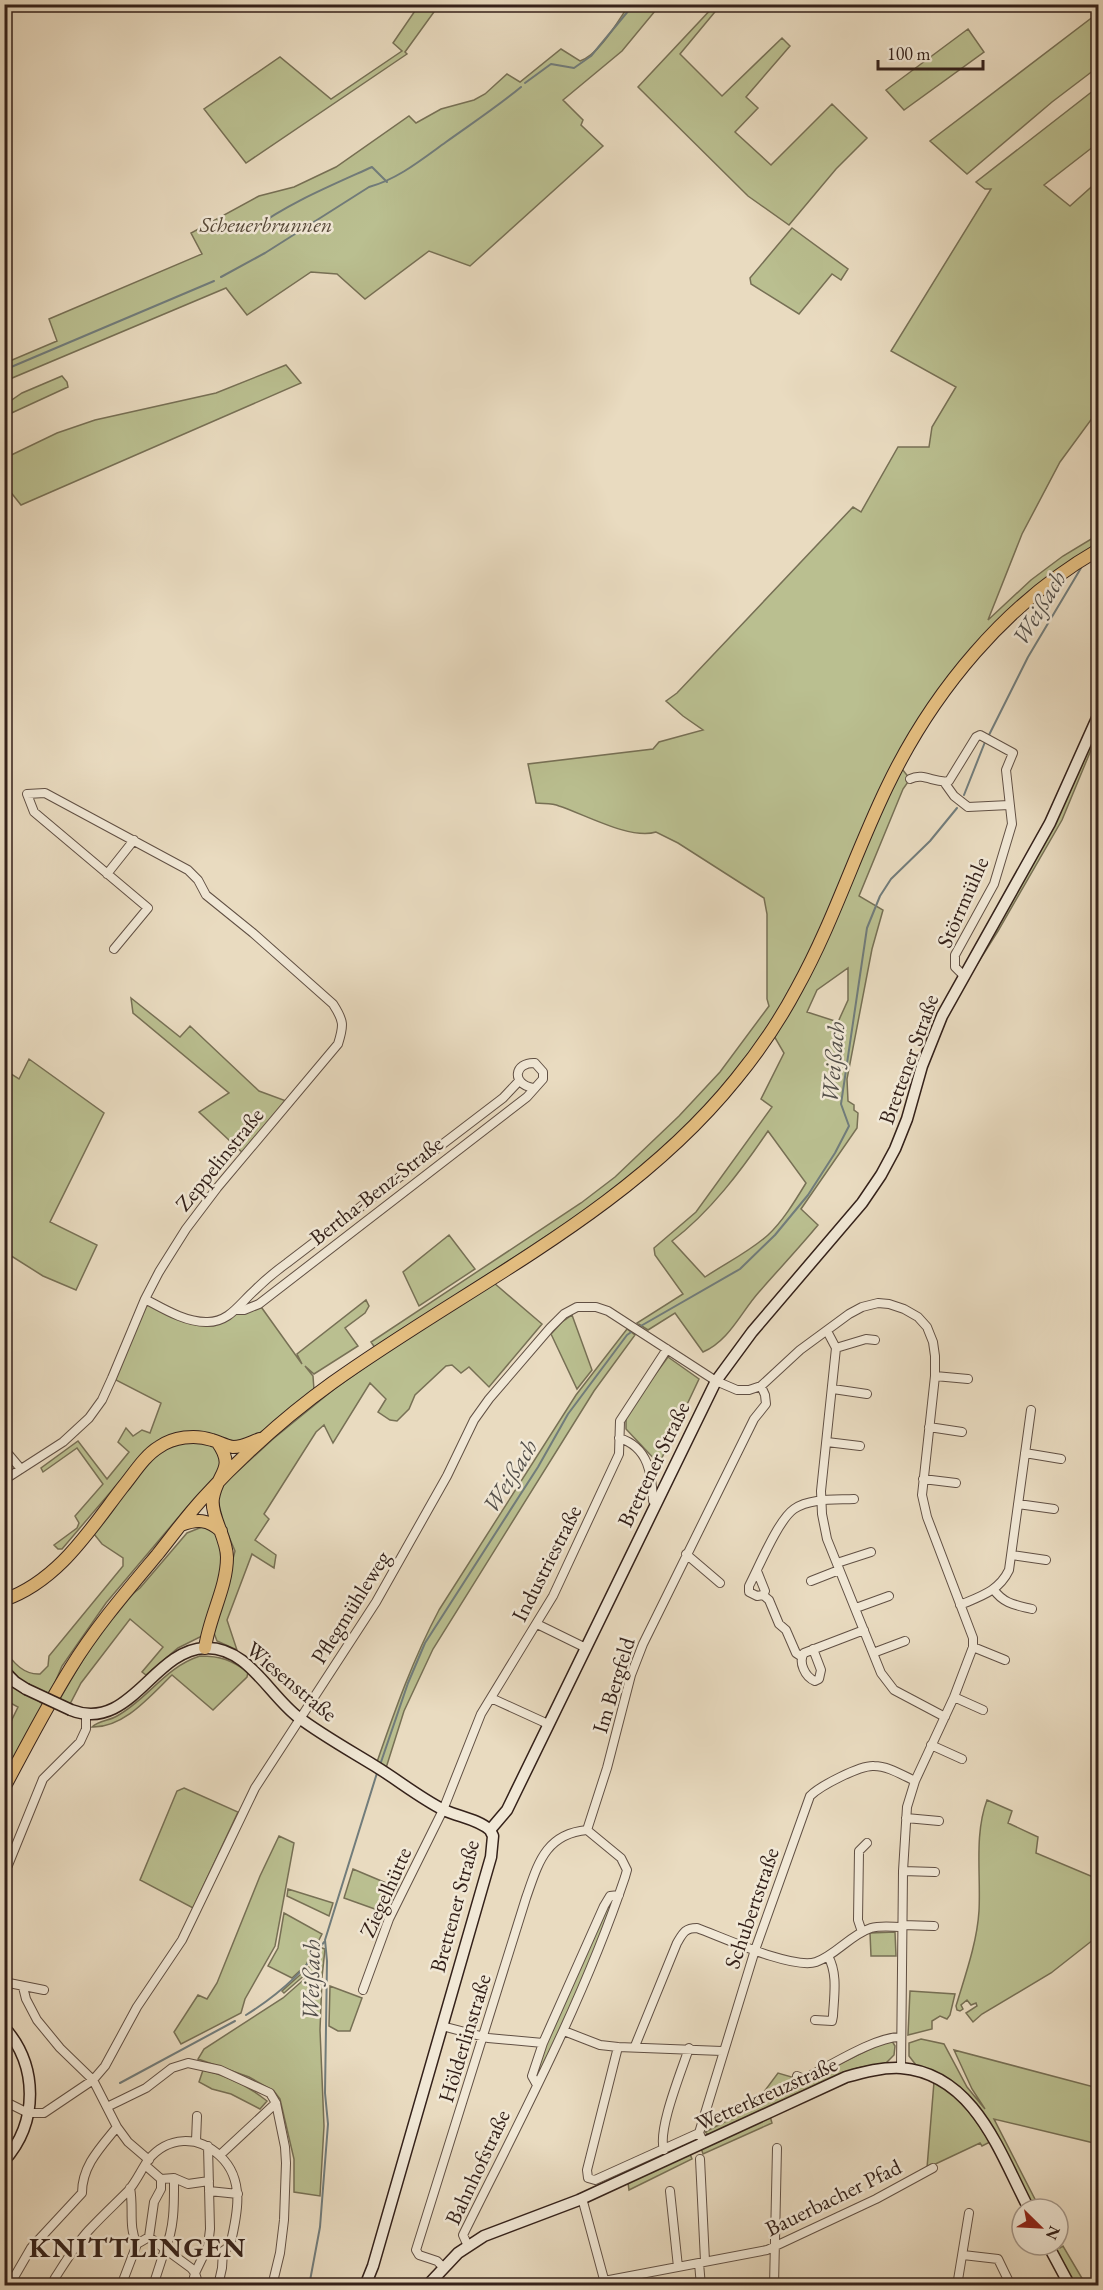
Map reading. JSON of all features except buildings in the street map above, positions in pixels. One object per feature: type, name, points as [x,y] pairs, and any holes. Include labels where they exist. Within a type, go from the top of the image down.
[{"type":"main road","points":[[4,1788],[70,1669],[110,1610],[202,1498],[269,1435],[330,1384],[609,1202],[669,1151],[735,1080],[769,1035],[798,988],[888,785],[911,742],[942,694],[973,654],[1027,601],[1057,577],[1098,550]]},
{"type":"main road","points":[[4,1600],[40,1583],[60,1566],[157,1448],[189,1437],[210,1439],[234,1447],[269,1435]]},
{"type":"main road","points":[[205,1648],[225,1572],[226,1547],[213,1499],[227,1464],[224,1451],[218,1443]]},
{"type":"main road","points":[[181,1525],[200,1520],[214,1524],[222,1532]]},
{"type":"street","name":"Brettener Straße","points":[[365,2286],[373,2266],[491,1857],[494,1836],[490,1830],[507,1810],[716,1381],[752,1332],[862,1203],[896,1149],[932,1038],[963,975],[1041,841],[1098,716]]},
{"type":"street","name":"Störrmühle","points":[[944,782],[949,781],[976,737],[984,736],[1013,753],[1006,770],[1012,824],[994,884],[955,955],[955,967],[963,975]]},
{"type":"street","points":[[910,779],[923,776],[944,782],[954,796],[968,807],[1009,805]]},
{"type":"street","name":"Zeppelinstraße","points":[[4,1480],[63,1442],[93,1412],[112,1378],[145,1299],[200,1209],[338,1044],[343,1029],[341,1017],[333,1004],[206,895],[198,879],[188,870],[45,793],[27,794],[34,812],[107,874]]},
{"type":"street","points":[[114,949],[148,908],[107,874],[134,840]]},
{"type":"street","name":"Bertha-Benz-Straße","points":[[145,1299],[170,1312],[195,1321],[208,1323],[220,1320],[236,1310],[256,1288],[287,1263],[513,1090],[519,1081],[520,1067],[527,1062],[535,1063],[543,1071],[543,1079],[538,1086],[532,1088],[527,1097],[259,1304],[244,1310],[236,1310]]},
{"type":"street","points":[[519,1081],[524,1086],[532,1088]]},
{"type":"street","points":[[761,1386],[800,1350],[862,1307],[878,1303],[904,1309],[918,1317],[927,1327],[934,1348],[935,1376],[922,1495],[927,1517],[973,1638],[973,1647],[954,1697],[909,1795],[903,1871],[902,2068]]},
{"type":"street","name":"Pflegmühleweg","points":[[93,2080],[105,2066],[137,2007],[182,1940],[241,1814],[376,1602],[442,1486],[474,1420],[489,1399],[550,1328],[571,1311],[586,1306],[596,1307],[608,1311],[716,1381],[737,1390],[749,1390],[761,1386]]},
{"type":"street","points":[[827,1331],[836,1348],[821,1501],[827,1539],[881,1673],[894,1689],[945,1717]]},
{"type":"street","points":[[836,1348],[866,1339],[875,1340]]},
{"type":"street","name":"Industriestraße","points":[[443,1810],[482,1714],[553,1596],[619,1454],[620,1421],[667,1349]]},
{"type":"street","points":[[935,1376],[968,1379]]},
{"type":"street","name":"Im Bergfeld","points":[[586,1830],[607,1768],[631,1675],[686,1554],[754,1419],[766,1404],[767,1400],[761,1386]]},
{"type":"street","points":[[833,1389],[867,1394]]},
{"type":"street","points":[[960,1605],[994,1590],[1005,1578],[1012,1555],[1030,1410]]},
{"type":"street","points":[[929,1427],[962,1432]]},
{"type":"street","points":[[619,1438],[628,1441],[639,1450],[648,1463],[652,1476],[653,1501],[657,1503]]},
{"type":"street","points":[[827,1442],[860,1446]]},
{"type":"street","points":[[4,1449],[21,1469]]},
{"type":"street","points":[[1025,1453],[1061,1459]]},
{"type":"street","points":[[922,1479],[956,1483]]},
{"type":"street","points":[[813,1649],[821,1670],[819,1679],[815,1681],[807,1676],[801,1657],[796,1653],[786,1630],[779,1624],[769,1600],[763,1595],[756,1596],[749,1592],[749,1586],[778,1529],[793,1509],[821,1501],[854,1498]]},
{"type":"street","points":[[1018,1504],[1054,1509]]},
{"type":"street","points":[[811,1581],[871,1552]]},
{"type":"street","points":[[686,1554],[720,1583]]},
{"type":"street","points":[[1012,1555],[1046,1560]]},
{"type":"street","points":[[757,1571],[765,1586],[763,1595]]},
{"type":"street","points":[[994,1590],[1009,1604],[1032,1609]]},
{"type":"street","points":[[856,1608],[889,1596]]},
{"type":"street","points":[[537,1624],[586,1648]]},
{"type":"street","points":[[801,1657],[813,1649],[864,1630]]},
{"type":"street","points":[[873,1653],[905,1641]]},
{"type":"street","points":[[973,1647],[1005,1660]]},
{"type":"street","points":[[4,1671],[26,1689],[71,1710],[96,1714],[117,1707],[133,1696],[173,1661],[194,1650],[205,1648]]},
{"type":"street","name":"Wiesenstraße","points":[[205,1648],[226,1652],[247,1665],[290,1711],[443,1810],[490,1830]]},
{"type":"street","points":[[954,1697],[983,1710]]},
{"type":"street","points":[[491,1698],[548,1724]]},
{"type":"street","points":[[4,1875],[43,1779],[80,1742],[86,1729],[86,1714]]},
{"type":"street","points":[[931,1745],[962,1758]]},
{"type":"street","name":"Schubertstraße","points":[[701,2138],[722,2051],[810,1796],[827,1783],[874,1766],[888,1769],[915,1781]]},
{"type":"street","name":"Ziegelhütte","points":[[363,1990],[389,1919],[443,1810]]},
{"type":"street","points":[[906,1818],[939,1821]]},
{"type":"street","name":"Bahnhofstraße","points":[[427,2286],[468,2246],[463,2235],[564,2031],[594,1963],[619,1895],[627,1870],[621,1858],[586,1830]]},
{"type":"street","name":"Hölderlinstraße","points":[[444,2268],[437,2261],[418,2255],[416,2250],[538,1864],[548,1848],[558,1839],[566,1834],[586,1830]]},
{"type":"street","points":[[862,1932],[858,1920],[859,1851],[867,1843]]},
{"type":"street","points":[[903,1871],[934,1872]]},
{"type":"street","name":"Bahnhofstraße","points":[[537,2085],[532,2076],[543,2043],[604,1905],[610,1896],[619,1895]]},
{"type":"street","points":[[635,2046],[677,1943],[688,1928],[697,1928],[796,1963],[814,1963],[862,1932],[880,1926],[934,1926]]},
{"type":"street","points":[[815,2020],[832,2020],[833,2016],[834,1966],[828,1956]]},
{"type":"street","points":[[4,1982],[44,1990]]},
{"type":"street","points":[[23,1987],[26,1999],[37,2020],[60,2048],[93,2080],[117,2127],[161,2179],[161,2188],[154,2202],[149,2237]]},
{"type":"street","points":[[4,2026],[18,2044],[30,2079],[28,2113],[20,2139],[4,2161]]},
{"type":"street","points":[[442,2026],[483,2037],[543,2043]]},
{"type":"street","points":[[564,2031],[600,2044],[618,2047],[722,2051]]},
{"type":"street","points":[[797,2076],[804,2079],[879,2042],[893,2037],[902,2037]]},
{"type":"street","points":[[618,2047],[587,2170],[588,2178],[595,2180],[664,2150],[701,2138]]},
{"type":"street","points":[[664,2150],[662,2144],[666,2117],[689,2048]]},
{"type":"street","points":[[107,2107],[146,2088],[172,2068],[188,2063],[220,2070],[270,2093],[276,2103],[285,2147],[286,2173],[280,2253],[272,2286]]},
{"type":"street","name":"Wetterkreuzstraße","points":[[468,2246],[484,2236],[582,2198],[701,2138],[846,2077],[873,2070],[902,2068],[935,2077],[964,2097],[978,2113],[1023,2197]]},
{"type":"street","points":[[4,2101],[28,2113],[44,2113],[93,2080]]},
{"type":"street","points":[[220,2155],[276,2103]]},
{"type":"street","points":[[196,2141],[197,2116]]},
{"type":"street","points":[[9,2286],[31,2248],[82,2193],[87,2165],[117,2127]]},
{"type":"street","points":[[51,2286],[54,2278],[88,2231],[130,2188],[147,2162],[166,2146],[186,2141],[196,2141],[208,2146],[228,2164],[235,2177],[238,2194],[237,2210],[230,2246],[223,2251]]},
{"type":"street","points":[[192,2286],[195,2273],[208,2246],[210,2229],[208,2146]]},
{"type":"street","points":[[774,2286],[777,2148]]},
{"type":"street","points":[[700,2159],[701,2286]]},
{"type":"street","name":"Bauerbacher Pfad","points":[[589,2286],[775,2247],[876,2199],[933,2168]]},
{"type":"street","points":[[161,2179],[174,2178],[188,2184],[209,2181]]},
{"type":"street","points":[[153,2286],[169,2241],[174,2203],[174,2178]]},
{"type":"street","points":[[130,2188],[133,2205],[131,2233],[136,2244]]},
{"type":"street","points":[[209,2191],[238,2194]]},
{"type":"street","points":[[670,2191],[678,2267]]},
{"type":"street","points":[[582,2198],[605,2283]]},
{"type":"street","points":[[957,2286],[969,2213]]},
{"type":"street","points":[[149,2237],[192,2268],[199,2286]]},
{"type":"street","points":[[121,2286],[136,2244],[149,2237]]},
{"type":"street","points":[[208,2246],[217,2247],[223,2251]]},
{"type":"street","points":[[218,2286],[223,2251]]},
{"type":"street","points":[[963,2255],[998,2259],[1011,2286]]},
{"type":"street","points":[[1054,2257],[1070,2286]]},
{"type":"green space","points":[[419,5],[439,5],[405,52],[407,54],[246,163],[204,109],[280,57],[331,99],[402,51],[393,43]]},
{"type":"green space","name":"Scheuerbrunnen","points":[[629,5],[660,5],[622,51],[563,100],[583,120],[581,125],[603,146],[470,266],[429,251],[365,299],[337,274],[311,272],[247,315],[226,288],[5,381],[5,363],[57,341],[49,319],[202,254],[191,233],[259,196],[294,187],[336,167],[409,116],[416,123],[441,109],[474,100],[485,94],[507,74],[520,82],[561,49],[580,61],[587,58],[608,37]]},
{"type":"green space","points":[[715,5],[719,7],[680,54],[722,96],[782,38],[790,46],[746,97],[758,108],[735,132],[771,165],[832,104],[867,138],[836,169],[789,225],[748,196],[638,87]]},
{"type":"green space","points":[[1098,13],[1098,67],[1052,102],[967,174],[930,141]]},
{"type":"green space","points":[[968,29],[984,52],[904,110],[886,90]]},
{"type":"green space","points":[[1098,87],[1098,143],[1044,185],[1070,206],[1098,181],[1098,421],[1093,417],[1060,462],[1022,534],[988,620],[1031,580],[1063,556],[1093,538],[1098,517],[1098,545],[1064,567],[942,694],[902,769],[910,779],[903,789],[859,896],[883,910],[872,949],[847,1079],[848,1101],[854,1105],[854,1110],[858,1113],[857,1128],[801,1209],[818,1225],[759,1292],[720,1341],[703,1352],[675,1313],[648,1330],[637,1323],[683,1294],[655,1255],[654,1248],[696,1212],[772,1107],[761,1099],[784,1053],[774,1036],[794,985],[766,1031],[727,1082],[679,1136],[606,1197],[375,1348],[371,1342],[581,1203],[615,1177],[679,1116],[720,1072],[769,1006],[767,999],[767,914],[764,898],[678,843],[656,832],[645,834],[620,829],[556,805],[536,803],[528,764],[653,749],[659,742],[703,730],[666,701],[677,693],[853,507],[861,512],[898,447],[929,447],[932,427],[956,387],[891,351],[991,189],[985,189],[976,182]],"holes":[[[848,968],[848,1000],[838,1022],[807,1012],[817,990]],[[768,1131],[806,1183],[784,1217],[768,1235],[705,1277],[672,1241],[686,1230],[724,1190]]]},
{"type":"green space","points":[[792,228],[848,269],[841,280],[832,274],[799,314],[751,284],[750,278]]},
{"type":"green space","points":[[286,365],[301,383],[21,505],[5,485],[5,458],[57,433],[95,420],[216,393]]},
{"type":"green space","points":[[62,376],[68,387],[5,416],[6,404],[22,393]]},
{"type":"green space","points":[[1098,726],[1098,733],[1062,820],[964,985],[1048,837]]},
{"type":"green space","points":[[131,998],[180,1037],[190,1026],[259,1091],[289,1102],[245,1155],[199,1112],[229,1093],[133,1013]]},
{"type":"green space","points":[[29,1059],[104,1113],[50,1222],[97,1245],[76,1290],[43,1276],[5,1252],[5,1070],[19,1079]]},
{"type":"green space","points":[[449,1235],[475,1269],[419,1306],[403,1272]]},
{"type":"green space","points":[[494,1283],[542,1324],[489,1387],[469,1367],[461,1373],[452,1365],[446,1366],[415,1395],[409,1409],[397,1421],[390,1420],[378,1412],[386,1399],[370,1383],[333,1443],[324,1425],[316,1432],[264,1514],[269,1519],[255,1540],[276,1555],[274,1568],[252,1554],[227,1620],[237,1650],[217,1641],[214,1633],[235,1551],[216,1506],[219,1490],[273,1439],[333,1390],[408,1337]]},
{"type":"green space","points":[[145,1299],[170,1312],[208,1323],[259,1304],[302,1364],[297,1354],[366,1300],[369,1306],[365,1313],[345,1328],[358,1346],[314,1374],[305,1366],[313,1376],[314,1390],[279,1421],[249,1439],[239,1442],[197,1433],[136,1462],[62,1549],[58,1549],[54,1545],[77,1528],[79,1523],[75,1516],[103,1484],[77,1448],[43,1472],[41,1468],[78,1441],[107,1479],[129,1452],[118,1442],[126,1428],[133,1436],[142,1430],[150,1433],[161,1403],[112,1378]]},
{"type":"green space","points":[[572,1315],[592,1370],[577,1389],[551,1334]]},
{"type":"green space","points":[[627,1329],[635,1335],[594,1391],[433,1649],[404,1711],[386,1768],[377,1762],[413,1666],[439,1610],[576,1395]]},
{"type":"green space","points":[[668,1357],[699,1379],[659,1464],[626,1429],[626,1414]]},
{"type":"green space","points":[[191,1441],[213,1445],[222,1460],[215,1480],[187,1507],[106,1603],[62,1666],[50,1694],[25,1684],[5,1663],[4,1648],[14,1663],[23,1670],[40,1674],[48,1666],[49,1656],[123,1566],[123,1558],[102,1544],[94,1534],[142,1468],[169,1446]]},
{"type":"green space","points":[[202,1527],[209,1528],[219,1535],[223,1556],[218,1585],[202,1636],[178,1648],[146,1675],[142,1672],[163,1647],[130,1619],[81,1683],[70,1704],[60,1699],[96,1639],[118,1610],[187,1533]]},
{"type":"green space","points":[[200,1656],[226,1660],[248,1672],[247,1677],[213,1710],[172,1675],[126,1717],[104,1726],[92,1727],[128,1709],[167,1675]]},
{"type":"green space","points":[[7,1678],[44,1705],[5,1779],[4,1736],[18,1707],[5,1700]]},
{"type":"green space","points":[[184,1788],[238,1812],[193,1908],[140,1880],[177,1791]]},
{"type":"green space","points":[[987,1800],[1012,1811],[1008,1823],[1038,1837],[1036,1853],[1098,1879],[1098,1936],[1051,1973],[982,2014],[973,2022],[966,2013],[977,2006],[976,2003],[971,2005],[967,2000],[961,2005],[963,2009],[960,2011],[956,2006],[978,1923],[979,1841]]},
{"type":"green space","points":[[279,1836],[294,1843],[275,1946],[245,1999],[241,2013],[181,2044],[174,2032],[198,1995],[207,1999],[217,1983],[260,1876]]},
{"type":"green space","points":[[353,1869],[398,1888],[386,1913],[344,1898]]},
{"type":"green space","points":[[288,1889],[333,1903],[329,1916],[287,1896]]},
{"type":"green space","points":[[609,1903],[612,1904],[589,1967],[539,2075],[535,2073],[545,2046]]},
{"type":"green space","points":[[284,1913],[322,1934],[306,1965],[292,1978],[268,1966],[278,1948]]},
{"type":"green space","points":[[895,1932],[896,1956],[871,1956],[870,1933]]},
{"type":"green space","points":[[322,1948],[325,1949],[322,1977],[307,1973],[284,1993],[282,1991],[310,1966]]},
{"type":"green space","points":[[309,1975],[322,1980],[320,2030],[324,2126],[320,2196],[294,2192],[294,2159],[280,2099],[274,2091],[249,2077],[198,2059],[204,2049],[283,1998]]},
{"type":"green space","points":[[330,1986],[362,1998],[350,2031],[338,2031],[329,2026]]},
{"type":"green space","points":[[910,1991],[955,1994],[950,2015],[947,2019],[940,2016],[932,2021],[932,2029],[908,2035]]},
{"type":"green space","points":[[921,2039],[944,2044],[967,2087],[985,2109],[972,2089],[954,2050],[1098,2088],[1098,2144],[994,2119],[1034,2197],[1027,2197],[993,2131],[937,2073],[916,2065],[909,2056],[909,2043]]},
{"type":"green space","points":[[892,2041],[895,2046],[894,2055],[886,2063],[857,2068],[710,2136],[705,2132],[752,2108],[778,2073],[805,2081],[884,2042]]},
{"type":"green space","points":[[203,2070],[237,2082],[267,2101],[260,2109],[231,2094],[212,2089],[199,2082]]},
{"type":"green space","points":[[934,2082],[959,2101],[990,2142],[982,2146],[980,2143],[927,2168]]},
{"type":"green space","points":[[770,2116],[772,2123],[703,2154],[701,2148]]},
{"type":"green space","points":[[690,2154],[692,2159],[629,2190],[628,2183]]},
{"type":"green space","points":[[1058,2257],[1069,2257],[1086,2285],[1073,2285]]},
{"type":"waterway","points":[[525,83],[551,64],[574,68],[591,56],[634,4]]},
{"type":"waterway","points":[[221,277],[265,253],[369,187],[380,184],[409,168],[521,87]]},
{"type":"waterway","points":[[249,232],[293,204],[372,167],[387,182]]},
{"type":"waterway","points":[[4,370],[214,281]]},
{"type":"waterway","name":"Weißach","points":[[1091,547],[1098,536]]},
{"type":"waterway","name":"Weißach","points":[[988,737],[1028,657],[1081,568]]},
{"type":"waterway","name":"Weißach","points":[[964,795],[985,742]]},
{"type":"waterway","name":"Weißach","points":[[639,1327],[740,1269],[775,1235],[808,1195],[835,1153],[849,1126],[841,1104],[867,928],[880,896],[891,879],[930,841],[957,808]]},
{"type":"waterway","name":"Weißach","points":[[380,1765],[408,1683],[425,1643],[538,1467],[568,1414],[627,1335],[634,1330]]},
{"type":"waterway","name":"Weißach","points":[[309,2286],[320,2227],[328,2124],[325,2093],[327,1961],[325,1940],[377,1773]]},
{"type":"waterway","points":[[246,2015],[290,1983],[324,1942]]},
{"type":"waterway","points":[[120,2083],[235,2021]]},
{"type":"district","name":"KNITTLINGEN","points":[[138,2247]]}]
